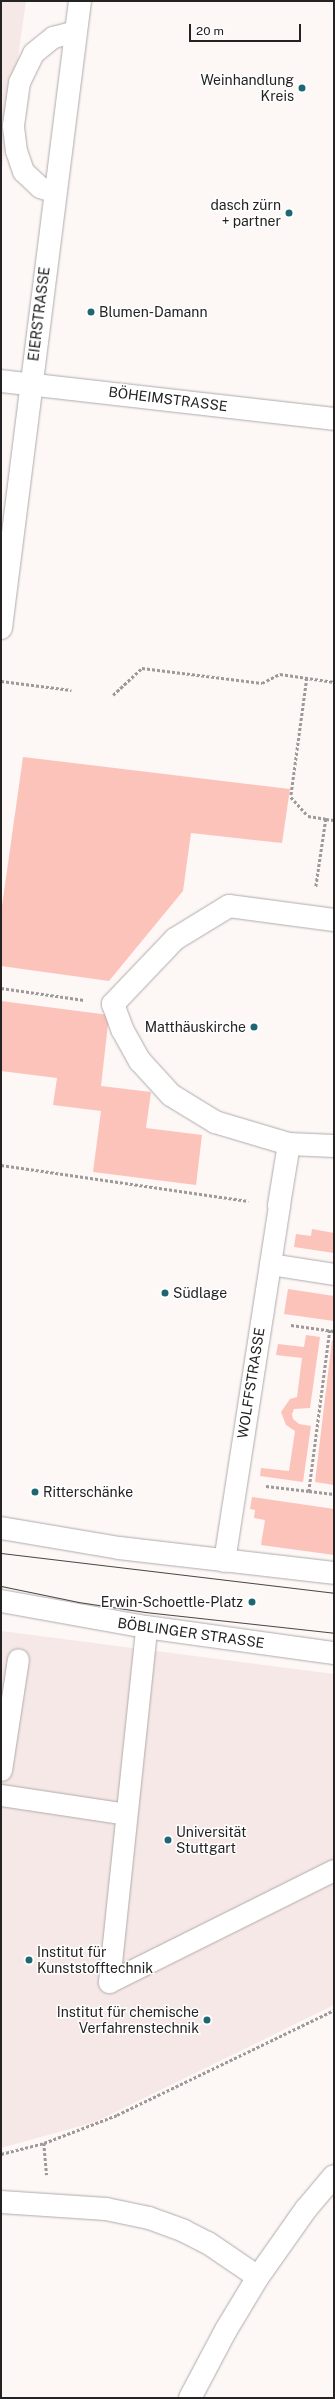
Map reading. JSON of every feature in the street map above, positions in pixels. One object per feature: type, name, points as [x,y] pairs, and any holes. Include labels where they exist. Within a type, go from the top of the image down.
[{"type":"street","name":"EIERSTRASSE","points":[[1,628],[80,1]]},
{"type":"street","name":"BÖHEIMSTRASSE","points":[[1,381],[31,383],[334,419]]},
{"type":"street","points":[[334,920],[229,906],[175,939],[113,1004],[122,1029],[140,1061],[171,1095],[215,1122],[289,1144],[334,1146]]},
{"type":"street","points":[[279,1206],[289,1144]]},
{"type":"street","points":[[1,1528],[224,1561],[334,1573]]},
{"type":"street","name":"BÖBLINGER STRASSE","points":[[1,1601],[146,1627],[334,1653]]},
{"type":"street","points":[[190,2398],[226,2330],[258,2278],[306,2209],[334,2176]]},
{"type":"street","points":[[1,2202],[106,2209],[149,2218],[184,2230],[208,2243],[258,2278]]},
{"type":"lane","points":[[55,192],[40,187],[23,171],[16,151],[13,125],[19,82],[34,53],[53,37],[76,31]]},
{"type":"lane","name":"WOLFFSTRASSE","points":[[224,1561],[279,1206]]},
{"type":"lane","points":[[270,1264],[334,1274]]},
{"type":"lane","points":[[146,1627],[109,1982],[334,1870]]},
{"type":"lane","points":[[1,1770],[18,1659]]},
{"type":"lane","points":[[1,1795],[126,1814]]},
{"type":"path","points":[[113,695],[142,668],[262,683],[280,674],[334,682]]},
{"type":"path","points":[[307,678],[291,797],[308,816],[334,820]]},
{"type":"path","points":[[1,681],[71,690]]},
{"type":"path","points":[[312,917],[326,819]]},
{"type":"path","points":[[1,988],[113,1004]]},
{"type":"path","points":[[1,1165],[279,1206]]},
{"type":"path","points":[[261,1321],[334,1331]]},
{"type":"path","points":[[309,1491],[330,1330]]},
{"type":"path","points":[[236,1481],[334,1494]]},
{"type":"path","points":[[1,2154],[44,2144],[117,2114],[334,2010]]},
{"type":"shaded area","points":[[1,1],[26,1],[1,176]]},
{"type":"shaded area","points":[[23,757],[290,789],[282,843],[191,833],[183,891],[109,981],[1,966],[1,913]]},
{"type":"shaded area","points":[[1,1001],[109,1015],[101,1086],[151,1092],[146,1128],[202,1135],[196,1185],[93,1172],[101,1111],[53,1105],[57,1078],[1,1071]]},
{"type":"shaded area","points":[[312,1229],[334,1233],[334,1253],[294,1247],[296,1234],[311,1236]]},
{"type":"shaded area","points":[[288,1289],[334,1296],[334,1321],[284,1314]]},
{"type":"shaded area","points":[[306,1335],[320,1337],[310,1408],[294,1409],[292,1414],[293,1419],[299,1424],[311,1426],[303,1482],[260,1476],[261,1468],[289,1471],[295,1431],[286,1425],[281,1412],[290,1399],[297,1397],[302,1358],[276,1355],[278,1344],[304,1347]]},
{"type":"shaded area","points":[[332,1340],[334,1341],[334,1485],[315,1482]]},
{"type":"shaded area","points":[[252,1497],[334,1509],[334,1555],[261,1545],[265,1520],[254,1518],[255,1510],[250,1509]]},
{"type":"shaded area","name":"Universität Stuttgart","points":[[1,1631],[334,1674],[334,2005],[95,2122],[1,2148]]},
{"type":"tram line","points":[[1,1553],[334,1593]]},
{"type":"tram line","points":[[1,1586],[78,1602],[145,1612],[334,1633]]},
{"type":"place","name":"Weinhandlung Kreis","points":[[302,88]]},
{"type":"place","name":"dasch zürn + partner","points":[[289,213]]},
{"type":"place","name":"Blumen-Damann","points":[[91,312]]},
{"type":"place","name":"Matthäuskirche","points":[[254,1027]]},
{"type":"place","name":"Südlage","points":[[165,1293]]},
{"type":"place","name":"Ritterschänke","points":[[35,1492]]},
{"type":"place","name":"Erwin-Schoettle-Platz","points":[[252,1602]]},
{"type":"place","name":"Universität Stuttgart","points":[[168,1840]]},
{"type":"place","name":"Institut für Kunststofftechnik","points":[[29,1960]]},
{"type":"place","name":"Institut für chemische Verfahrenstechnik","points":[[207,2020]]}]
